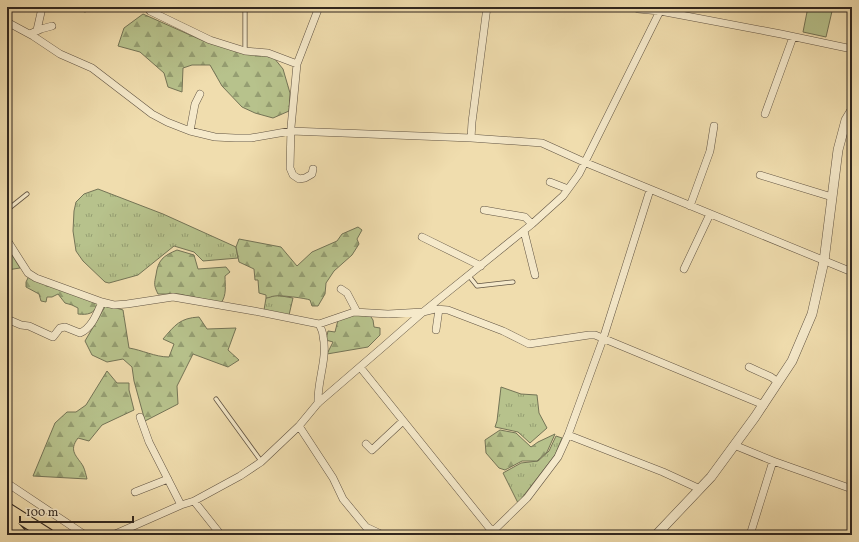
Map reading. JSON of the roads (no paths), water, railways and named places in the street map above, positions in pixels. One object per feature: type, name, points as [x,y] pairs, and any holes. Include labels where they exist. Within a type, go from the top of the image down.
[{"type":"highway","points":[[7,510],[40,535]]},
{"type":"highway","points":[[7,510],[48,535]]},
{"type":"highway","points":[[7,520],[21,535]]},
{"type":"street","points":[[147,7],[150,11],[210,40],[245,51],[268,53],[297,64]]},
{"type":"street","points":[[313,169],[312,174],[305,178],[299,179],[293,175],[290,168],[291,131],[297,64],[319,7]]},
{"type":"street","points":[[471,138],[488,7]]},
{"type":"street","points":[[634,7],[638,9],[661,9],[852,49]]},
{"type":"street","points":[[38,30],[42,8]]},
{"type":"street","points":[[113,535],[181,505],[194,501],[240,476],[261,462],[299,426],[318,403],[423,312],[524,231],[563,196],[579,174],[661,9]]},
{"type":"street","points":[[7,22],[30,34],[60,54],[92,68],[152,114],[190,131],[215,137],[235,138],[251,138],[291,131],[471,138],[542,143],[650,190],[852,272]]},
{"type":"street","points":[[30,34],[52,26]]},
{"type":"street","points":[[765,114],[793,37]]},
{"type":"street","points":[[190,131],[195,104],[200,94]]},
{"type":"street","points":[[656,535],[711,477],[764,405],[792,361],[812,314],[824,261],[838,150],[846,120],[852,110]]},
{"type":"street","points":[[690,206],[710,151],[714,126]]},
{"type":"street","points":[[760,176],[832,197]]},
{"type":"street","points":[[550,182],[568,189]]},
{"type":"street","points":[[360,367],[492,534],[527,498],[558,457],[568,435],[603,339],[650,190]]},
{"type":"street","points":[[484,210],[525,217],[532,224]]},
{"type":"street","points":[[684,269],[710,214]]},
{"type":"street","points":[[524,231],[535,275]]},
{"type":"street","points":[[422,237],[481,266]]},
{"type":"street","points":[[7,240],[28,273],[36,278],[114,305],[173,297],[320,324],[357,312],[388,314],[423,312],[435,309],[448,310],[503,331],[530,344],[595,335],[764,405]]},
{"type":"street","points":[[341,289],[347,293],[357,312]]},
{"type":"street","points":[[7,319],[53,337],[60,328],[65,327],[80,334],[86,331],[102,302]]},
{"type":"street","points":[[436,330],[439,309]]},
{"type":"street","points":[[318,403],[319,385],[324,357],[324,337],[320,324]]},
{"type":"street","points":[[749,367],[772,377],[778,382]]},
{"type":"street","points":[[140,417],[149,442],[181,505]]},
{"type":"street","points":[[366,444],[372,450],[403,421]]},
{"type":"street","points":[[299,426],[333,478],[343,499],[366,527],[383,535]]},
{"type":"street","points":[[568,435],[663,472],[700,489]]},
{"type":"street","points":[[734,445],[773,461],[852,489]]},
{"type":"street","points":[[750,535],[773,461]]},
{"type":"street","points":[[135,492],[168,479]]},
{"type":"street","points":[[7,483],[85,535]]},
{"type":"street","points":[[194,501],[221,535]]},
{"type":"lane","points":[[245,7],[245,51]]},
{"type":"lane","points":[[7,210],[28,194]]},
{"type":"lane","points":[[469,276],[477,286],[513,282]]},
{"type":"lane","points":[[216,399],[261,462]]}]
